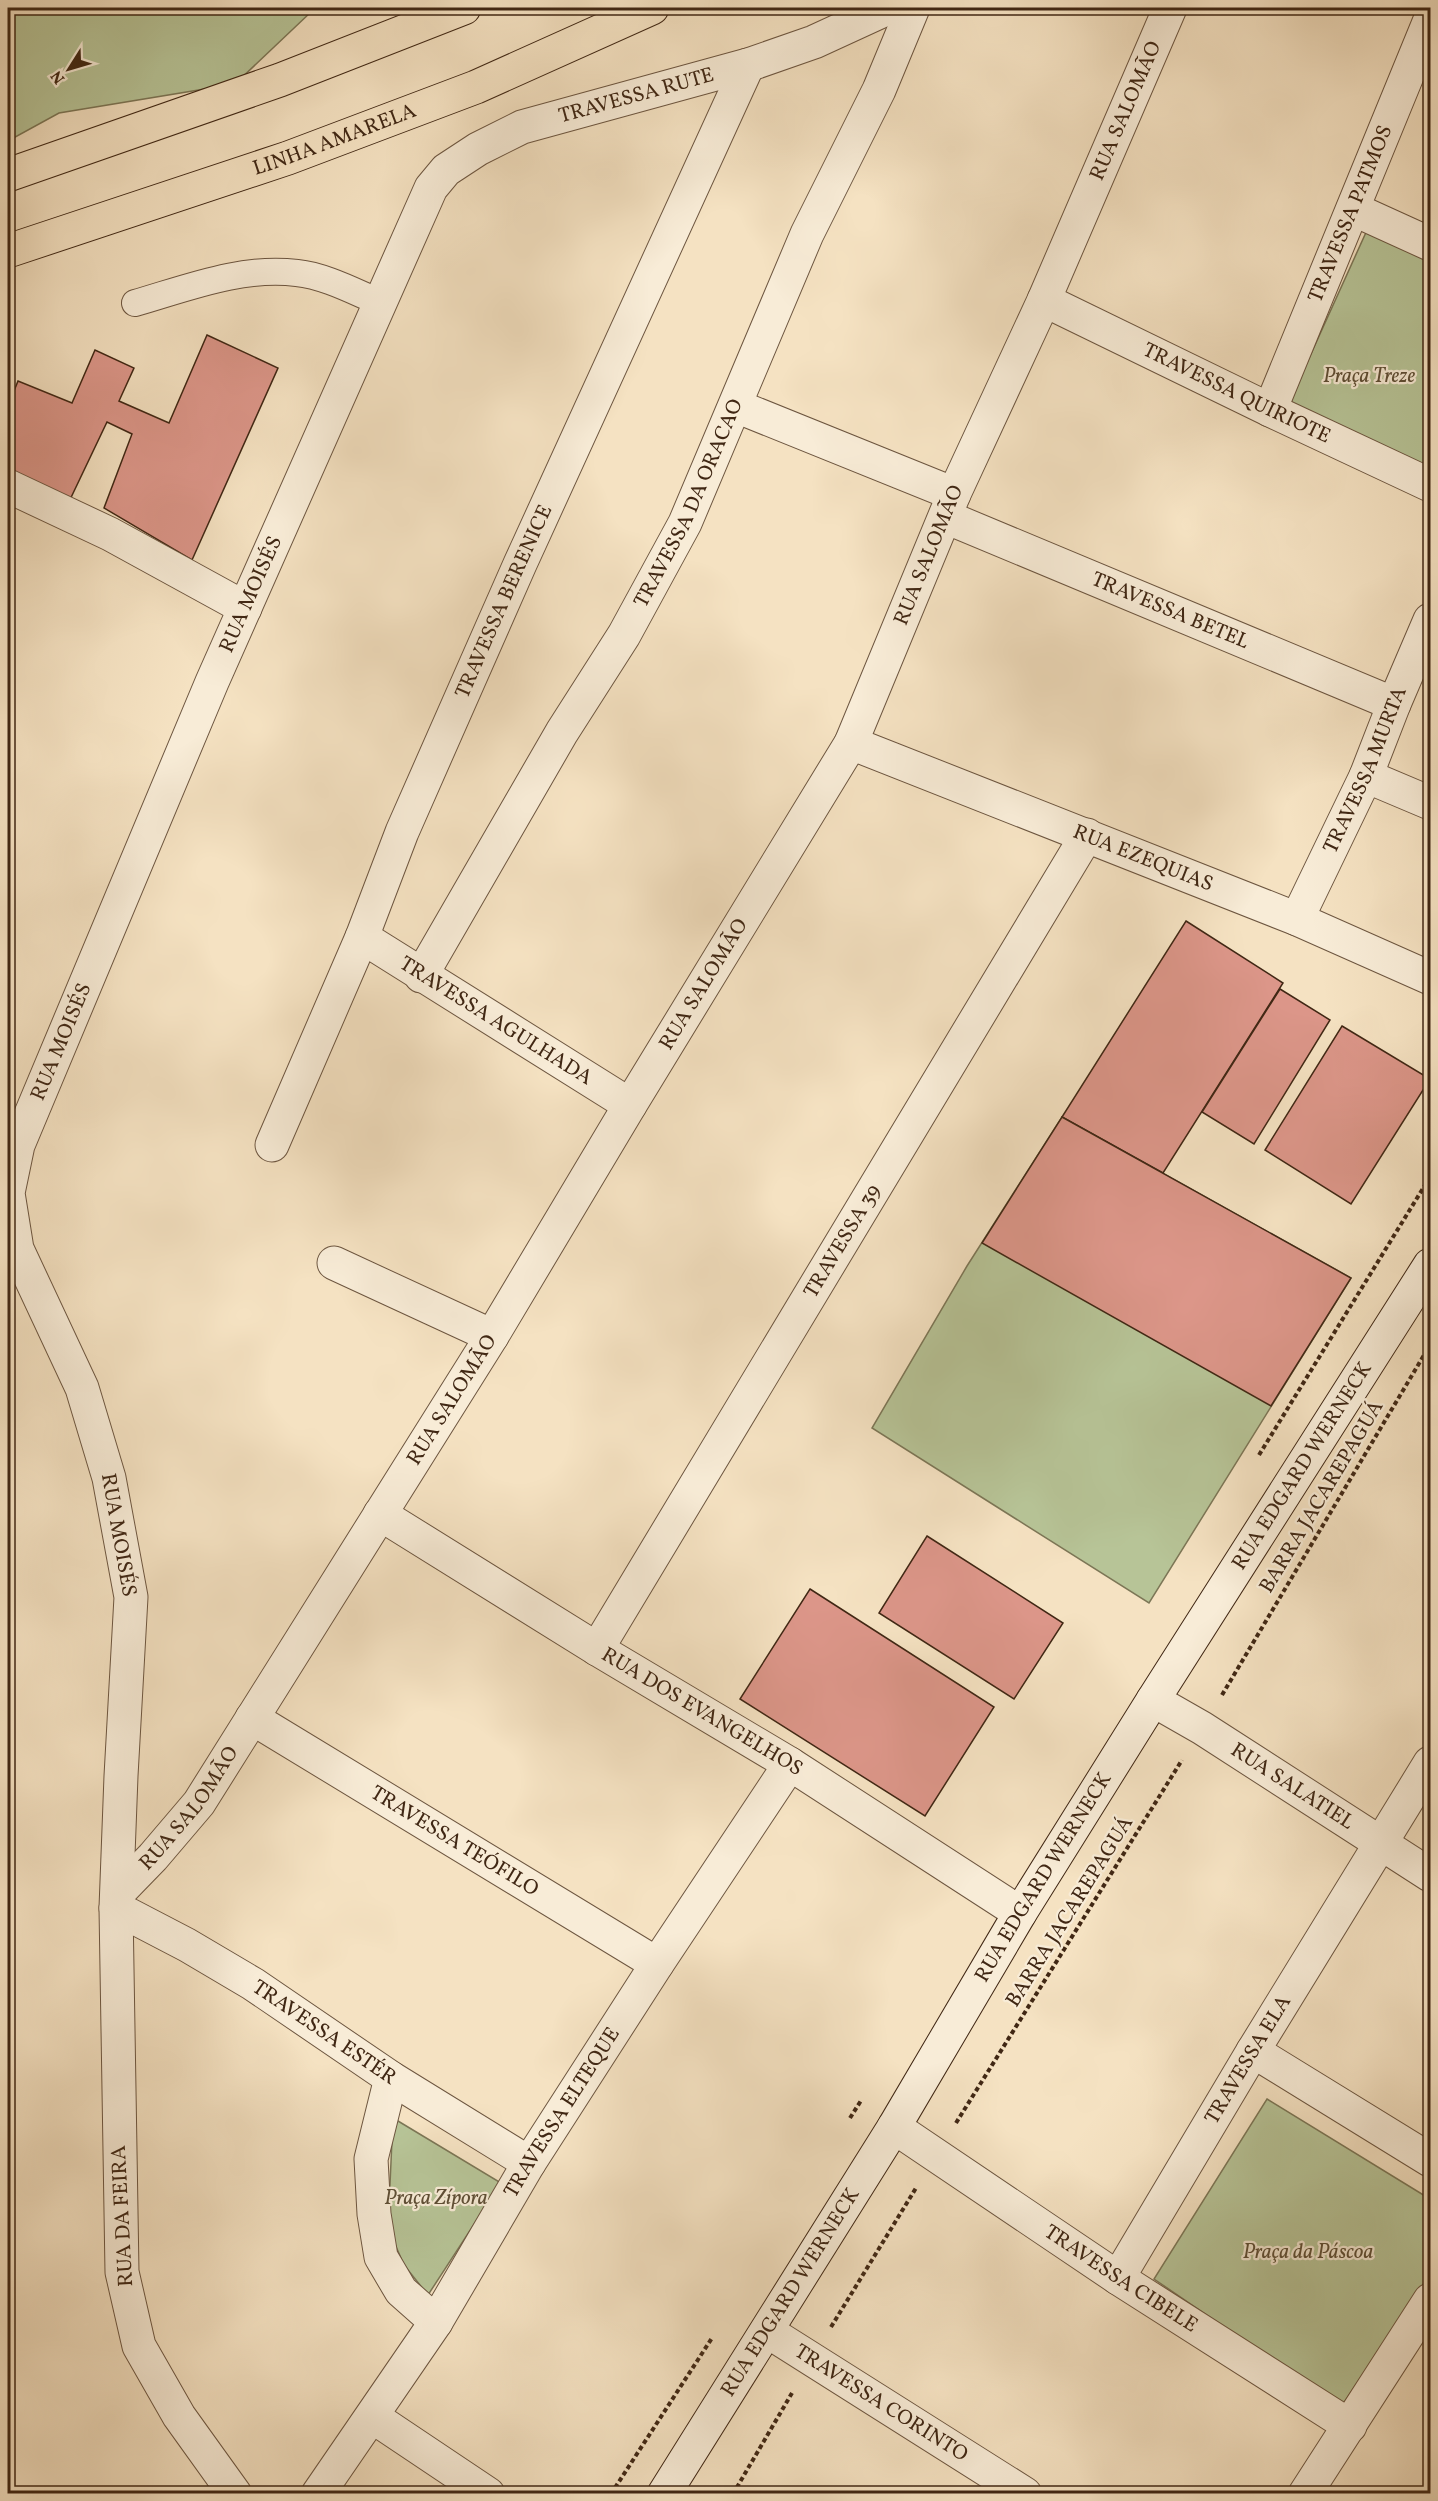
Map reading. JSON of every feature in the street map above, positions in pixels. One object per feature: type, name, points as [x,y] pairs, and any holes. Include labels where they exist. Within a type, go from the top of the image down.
[{"type":"highway","points":[[8,175],[280,80],[464,8]]},
{"type":"highway","name":"LINHA AMARELA","points":[[8,251],[288,158],[476,87],[652,8]]},
{"type":"street","name":"TRAVESSA RUTE","points":[[415,220],[430,188],[446,170],[478,149],[522,127],[748,65],[814,42],[888,8]]},
{"type":"street","name":"TRAVESSA DA ORACAO","points":[[421,976],[562,732],[624,635],[685,523],[807,234],[879,90],[913,8]]},
{"type":"street","name":"RUA SALOMÃO","points":[[117,1900],[199,1803],[492,1336],[630,1105],[852,743],[950,505],[1044,300],[1170,8]]},
{"type":"street","name":"TRAVESSA PATMOS","points":[[1270,410],[1431,20]]},
{"type":"street","name":"TRAVESSA BERENICE","points":[[272,1145],[362,937],[402,832],[520,564],[748,65]]},
{"type":"street","points":[[1353,209],[1431,244]]},
{"type":"street","name":"RUA MOISÉS","points":[[117,1900],[120,1776],[131,1597],[109,1478],[86,1399],[17,1249],[8,1192],[18,1145],[245,608],[415,220]]},
{"type":"street","name":"TRAVESSA QUIRIOTE","points":[[1044,300],[1270,410],[1431,484]]},
{"type":"street","name":"TRAVESSA BETEL","points":[[736,406],[950,505],[1394,704]]},
{"type":"street","points":[[8,486],[110,534],[245,608]]},
{"type":"street","name":"TRAVESSA MURTA","points":[[1297,918],[1366,776],[1394,704],[1431,620]]},
{"type":"street","name":"RUA EZEQUIAS","points":[[852,743],[1297,918],[1431,978]]},
{"type":"street","points":[[1366,776],[1431,803]]},
{"type":"street","name":"TRAVESSA 39","points":[[597,1649],[1087,835]]},
{"type":"street","name":"TRAVESSA AGULHADA","points":[[362,937],[630,1105]]},
{"type":"street","points":[[334,1263],[492,1336]]},
{"type":"street","name":"RUA EDGARD WERNECK","points":[[664,2493],[894,2127],[1020,1912],[1153,1700],[1427,1277]]},
{"type":"street","name":"RUA DOS EVANGELHOS","points":[[380,1514],[597,1649],[790,1764],[1020,1912]]},
{"type":"street","name":"RUA SALATIEL","points":[[1153,1700],[1202,1728],[1431,1875]]},
{"type":"street","name":"TRAVESSA TEÓFILO","points":[[252,1718],[657,1964]]},
{"type":"street","name":"TRAVESSA ELA","points":[[1118,2278],[1253,2051],[1431,1763]]},
{"type":"street","name":"TRAVESSA ELTEQUE","points":[[318,2493],[373,2417],[436,2322],[529,2163],[657,1964],[790,1764]]},
{"type":"street","name":"TRAVESSA ESTÉR","points":[[117,1900],[253,1984],[391,2078],[529,2163]]},
{"type":"street","name":"RUA DA FEIRA","points":[[117,1900],[122,2272],[138,2346],[179,2416],[235,2493]]},
{"type":"street","points":[[1253,2051],[1431,2160]]},
{"type":"street","points":[[391,2078],[371,2159],[374,2214],[381,2258],[401,2291],[436,2322]]},
{"type":"street","name":"TRAVESSA CIBELE","points":[[894,2127],[1118,2278],[1350,2426]]},
{"type":"street","points":[[1305,2493],[1431,2300]]},
{"type":"street","name":"TRAVESSA CORINTO","points":[[767,2331],[1024,2493]]},
{"type":"street","points":[[373,2417],[488,2493]]},
{"type":"lane","points":[[135,303],[245,273],[297,273],[345,287],[379,302]]},
{"type":"path","name":"BARRA JACAREPAGUÁ","points":[[733,2493],[936,2155],[1202,1728],[1431,1345]]},
{"type":"green space","points":[[8,8],[308,8],[311,12],[235,84],[59,113],[8,141]]},
{"type":"green space","name":"Praça Treze","points":[[1368,228],[1430,258],[1430,473],[1286,409]]},
{"type":"green space","points":[[1062,1117],[1351,1278],[1149,1603],[872,1428],[967,1266]]},
{"type":"green space","name":"Praça da Páscoa","points":[[1267,2099],[1430,2199],[1430,2274],[1341,2407],[1154,2279]]},
{"type":"green space","name":"Praça Zípora","points":[[393,2118],[501,2183],[428,2295],[404,2265],[388,2228]]},
{"type":"building","points":[[207,335],[278,368],[192,560],[104,508],[132,434],[107,422],[66,508],[8,478],[8,406],[18,381],[72,403],[95,350],[134,368],[119,401],[169,423]]},
{"type":"building","points":[[1186,921],[1283,983],[1163,1173],[1062,1117]]},
{"type":"building","points":[[1280,989],[1330,1020],[1254,1144],[1202,1112]]},
{"type":"building","points":[[1342,1026],[1430,1079],[1351,1204],[1265,1150]]},
{"type":"building","points":[[1062,1117],[1351,1278],[1271,1406],[982,1243]]},
{"type":"building","points":[[927,1536],[1063,1623],[1014,1699],[879,1613]]},
{"type":"building","points":[[810,1589],[994,1707],[925,1816],[740,1699]]}]
